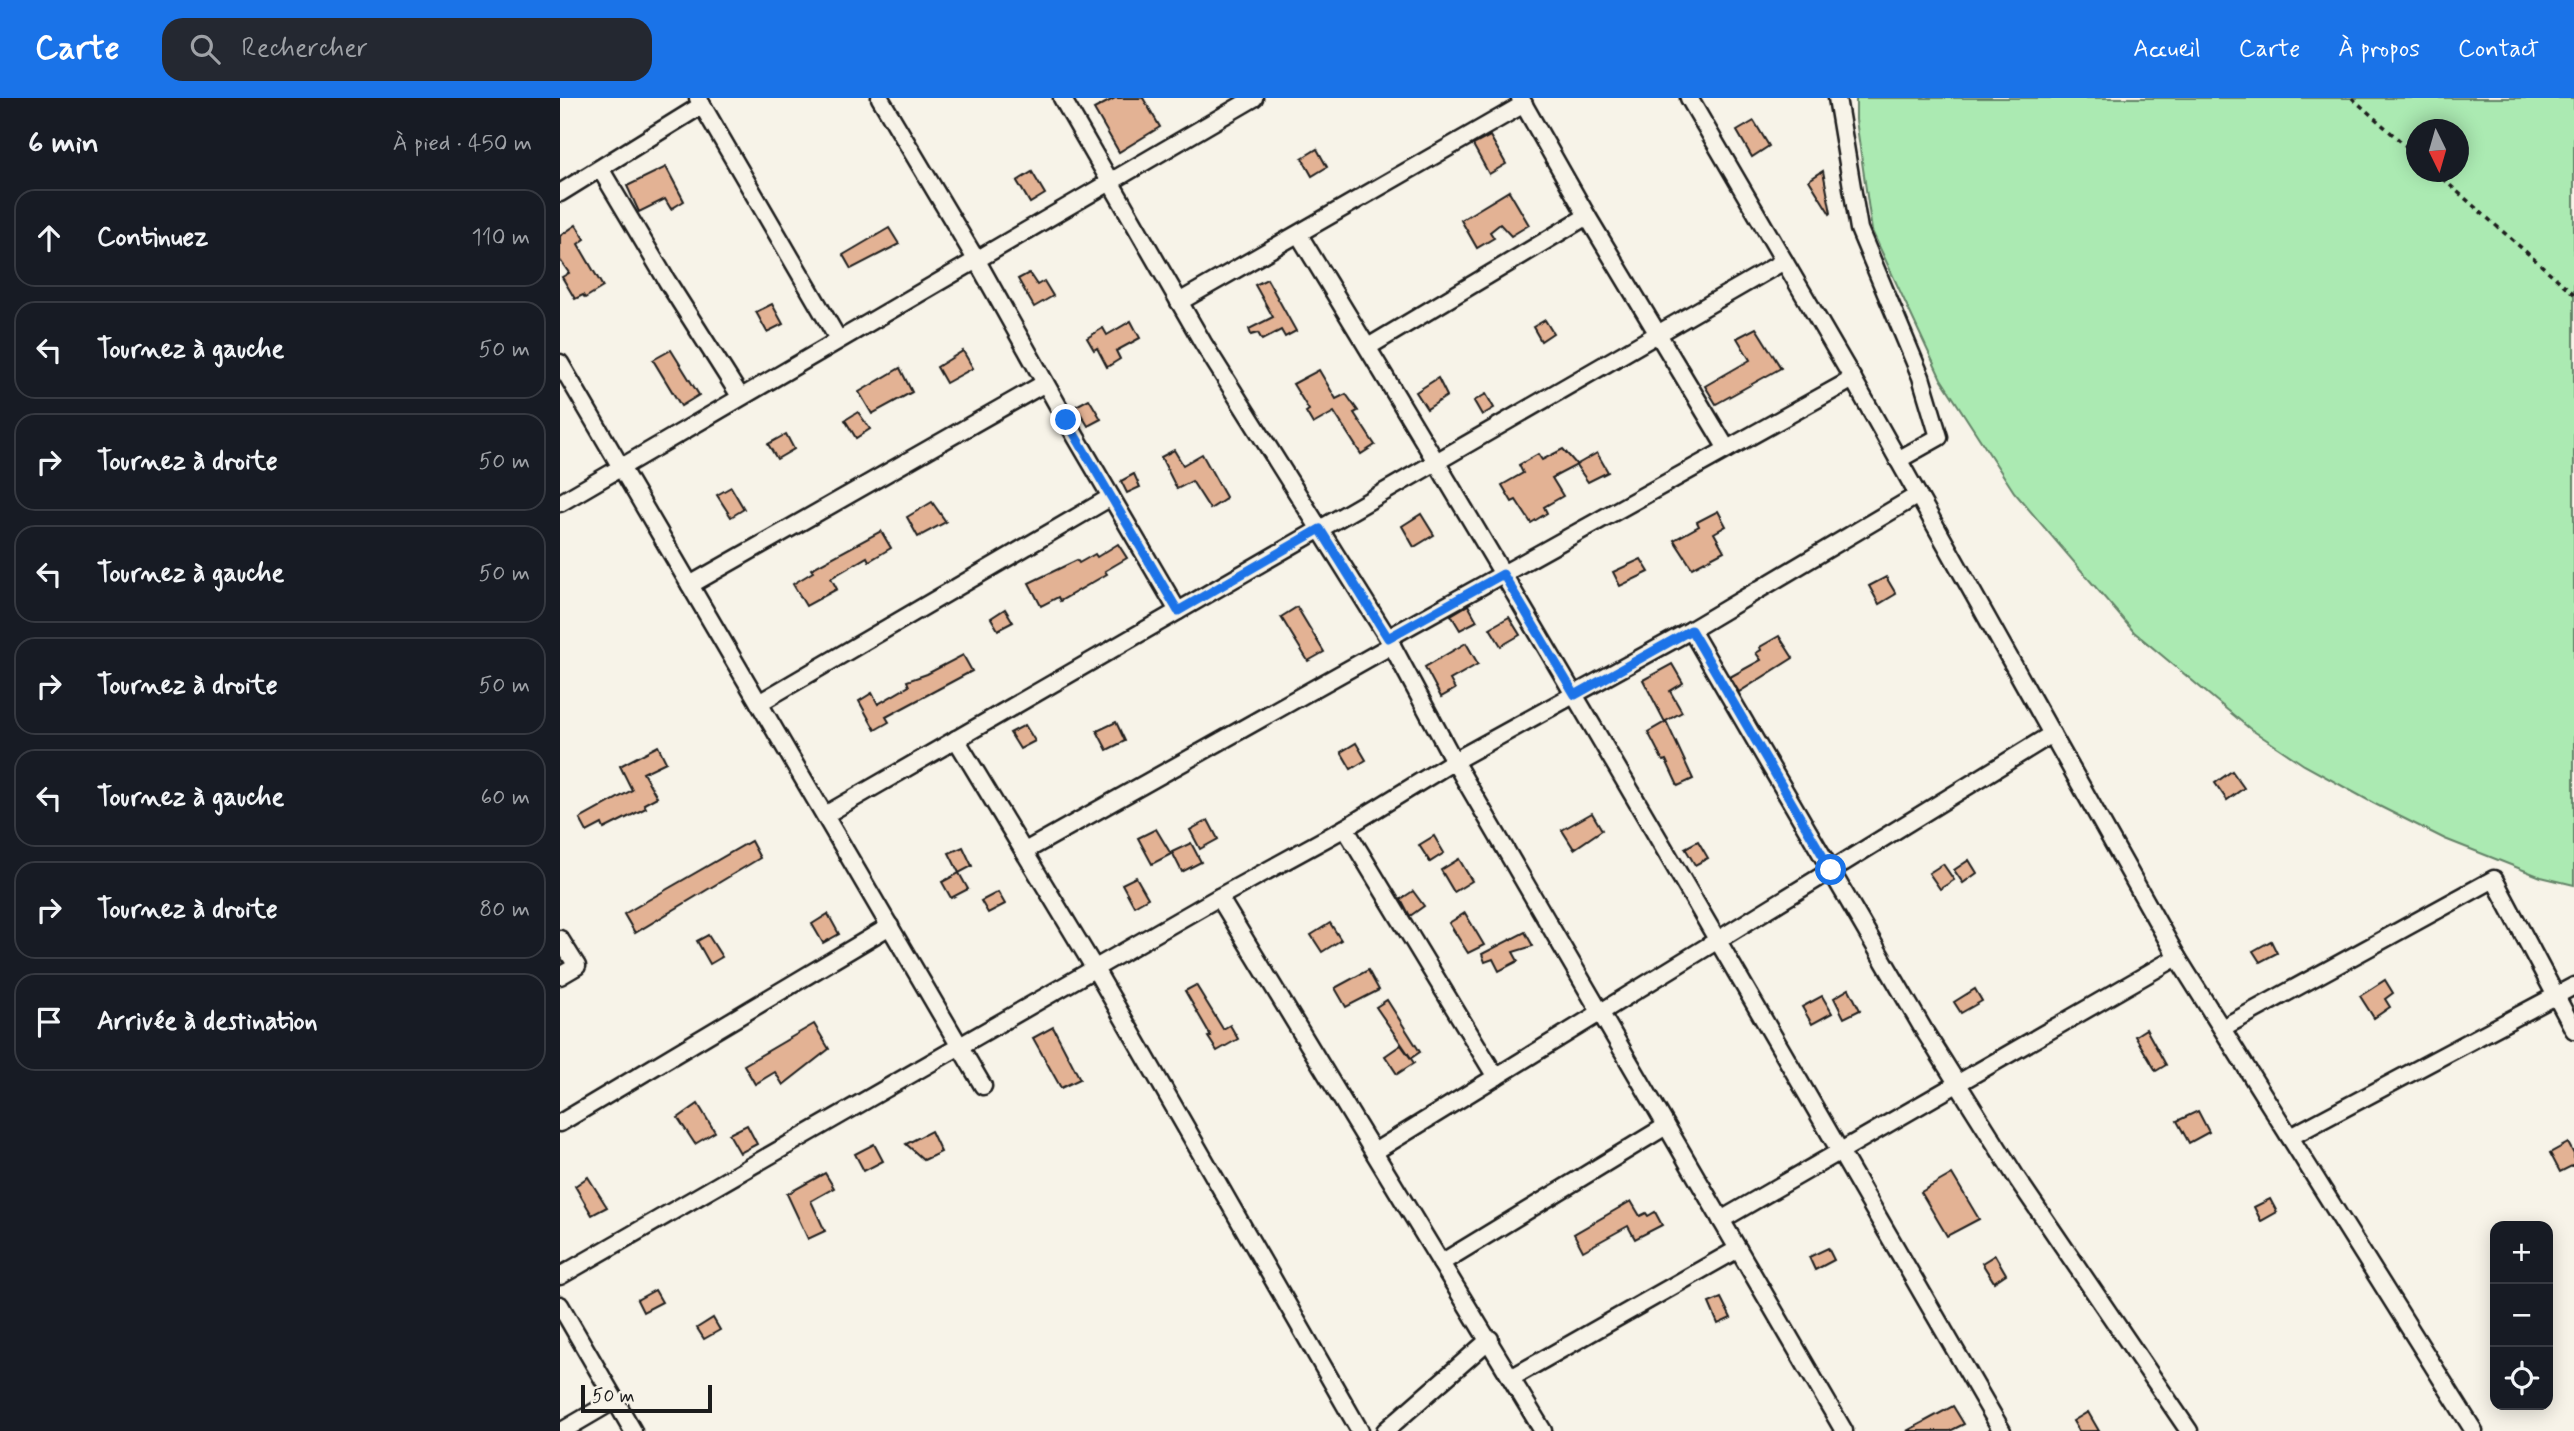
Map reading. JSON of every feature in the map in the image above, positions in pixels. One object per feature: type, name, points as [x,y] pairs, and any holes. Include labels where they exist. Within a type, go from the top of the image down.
[{"type":"street","points":[[880,98],[1178,611]]},
{"type":"street","points":[[1062,98],[1179,302],[1390,642],[1454,761],[1844,1431]]},
{"type":"street","points":[[560,503],[1254,98]]},
{"type":"street","points":[[1689,98],[1919,495],[2177,957],[2474,1431]]},
{"type":"street","points":[[1837,98],[1858,229],[1921,377],[1940,437],[1898,460]]},
{"type":"street","points":[[1179,302],[1299,235],[1522,101],[1587,216],[1660,333],[1727,449]]},
{"type":"street","points":[[560,193],[601,170],[700,102],[838,340]]},
{"type":"street","points":[[601,170],[740,396]]},
{"type":"street","points":[[1368,347],[1587,216]]},
{"type":"street","points":[[1299,235],[1575,695],[2002,1431]]},
{"type":"street","points":[[825,815],[1784,261]]},
{"type":"street","points":[[560,363],[984,1086]]},
{"type":"street","points":[[1025,851],[1390,642],[1503,574],[1853,379]]},
{"type":"street","points":[[690,585],[1045,383]]},
{"type":"street","points":[[560,1276],[1219,897],[1345,828],[1454,761],[1691,630],[1919,495]]},
{"type":"street","points":[[759,703],[1111,497]]},
{"type":"street","points":[[1691,630],[1958,1084],[2018,1180],[2189,1431]]},
{"type":"street","points":[[1374,1152],[2052,734]]},
{"type":"street","points":[[956,739],[1095,969],[1360,1431]]},
{"type":"street","points":[[1345,828],[1496,1077]]},
{"type":"street","points":[[2221,1028],[2494,879],[2574,1030]]},
{"type":"street","points":[[1219,897],[1543,1431]]},
{"type":"street","points":[[560,1123],[890,926]]},
{"type":"street","points":[[560,939],[577,967],[560,976]]},
{"type":"street","points":[[1721,1220],[2177,957]]},
{"type":"street","points":[[2290,1137],[2574,986]]},
{"type":"street","points":[[1441,1263],[1666,1126]]},
{"type":"street","points":[[1511,1378],[1738,1249]]},
{"type":"street","points":[[560,1305],[633,1431]]},
{"type":"street","points":[[1385,1431],[1489,1340]]},
{"type":"street","points":[[562,1431],[615,1400]]},
{"type":"path","points":[[2352,98],[2406,145]]},
{"type":"path","points":[[2446,182],[2574,294]]},
{"type":"green space","points":[[1856,98],[2574,98],[2574,885],[2541,877],[2445,839],[2304,765],[2249,728],[2134,632],[2014,492],[1941,379],[1872,231],[1856,120]]},
{"type":"building","points":[[1115,98],[1143,98],[1160,127],[1119,152],[1094,109]]},
{"type":"building","points":[[1754,121],[1769,146],[1752,157],[1737,131]]},
{"type":"building","points":[[1490,136],[1506,164],[1489,174],[1473,145]]},
{"type":"building","points":[[1317,149],[1327,167],[1312,176],[1302,158]]},
{"type":"building","points":[[666,167],[684,201],[671,209],[665,199],[639,212],[627,186]]},
{"type":"building","points":[[1823,171],[1831,213],[1830,214],[1809,180]]},
{"type":"building","points":[[1032,172],[1045,194],[1030,203],[1017,181]]},
{"type":"building","points":[[1509,191],[1529,225],[1511,236],[1500,224],[1490,232],[1494,238],[1477,248],[1461,220]]},
{"type":"building","points":[[576,225],[585,239],[578,244],[603,287],[585,298],[583,295],[575,299],[562,277],[569,273],[560,260],[560,236]]},
{"type":"building","points":[[889,228],[899,244],[851,269],[843,255]]},
{"type":"building","points":[[1029,273],[1037,285],[1044,281],[1053,296],[1034,307],[1018,279]]},
{"type":"building","points":[[1267,279],[1296,331],[1285,337],[1281,330],[1262,340],[1258,333],[1251,335],[1249,329],[1273,317],[1255,285]]},
{"type":"building","points":[[772,304],[783,324],[767,332],[756,312]]},
{"type":"building","points":[[1545,320],[1553,333],[1541,341],[1533,327]]},
{"type":"building","points":[[1131,321],[1140,338],[1116,351],[1120,359],[1107,367],[1097,348],[1094,350],[1087,338],[1103,328],[1107,335]]},
{"type":"building","points":[[1756,328],[1781,368],[1716,404],[1705,386],[1750,360],[1737,338]]},
{"type":"building","points":[[671,350],[699,395],[681,406],[653,360]]},
{"type":"building","points":[[963,351],[973,368],[946,383],[937,367]]},
{"type":"building","points":[[900,368],[912,392],[872,414],[859,392]]},
{"type":"building","points":[[1319,370],[1336,399],[1346,394],[1358,411],[1354,413],[1375,445],[1361,454],[1334,412],[1313,424],[1306,412],[1309,410],[1293,384]]},
{"type":"building","points":[[1438,378],[1447,396],[1427,409],[1416,392]]},
{"type":"building","points":[[1486,394],[1494,408],[1482,415],[1474,401]]},
{"type":"building","points":[[1089,399],[1101,419],[1088,426],[1076,406]]},
{"type":"building","points":[[858,412],[870,429],[856,438],[845,420]]},
{"type":"building","points":[[786,434],[794,449],[777,459],[768,444]]},
{"type":"building","points":[[1563,449],[1577,465],[1552,478],[1563,496],[1544,507],[1547,513],[1531,523],[1516,500],[1512,502],[1502,485],[1523,473],[1519,465],[1538,454],[1542,460]]},
{"type":"building","points":[[1174,450],[1183,465],[1202,454],[1226,497],[1224,500],[1210,509],[1192,481],[1177,489],[1161,457]]},
{"type":"building","points":[[1597,453],[1608,472],[1588,482],[1576,465]]},
{"type":"building","points":[[1134,474],[1140,487],[1127,493],[1121,481]]},
{"type":"building","points":[[731,487],[744,509],[731,517],[717,495]]},
{"type":"building","points":[[932,502],[946,522],[918,537],[907,517]]},
{"type":"building","points":[[1718,511],[1726,526],[1714,533],[1724,551],[1692,568],[1674,540],[1699,526],[1697,522]]},
{"type":"building","points":[[1421,514],[1434,535],[1414,547],[1402,526]]},
{"type":"building","points":[[881,531],[891,548],[869,561],[867,557],[831,578],[837,589],[806,606],[793,584],[813,572],[811,569]]},
{"type":"building","points":[[1118,544],[1127,558],[1105,571],[1107,574],[1060,601],[1058,597],[1041,606],[1029,583],[1077,560],[1079,563],[1095,554],[1097,557]]},
{"type":"building","points":[[1641,559],[1649,572],[1620,586],[1613,572]]},
{"type":"building","points":[[1886,577],[1896,594],[1879,604],[1869,586]]},
{"type":"building","points":[[1468,605],[1477,621],[1460,630],[1451,615]]},
{"type":"building","points":[[1297,607],[1324,652],[1308,661],[1281,617]]},
{"type":"building","points":[[1005,609],[1013,622],[998,630],[991,618]]},
{"type":"building","points":[[1509,617],[1520,635],[1501,646],[1490,628]]},
{"type":"building","points":[[1779,636],[1793,658],[1739,692],[1730,677],[1761,660],[1756,653],[1761,650],[1760,647]]},
{"type":"building","points":[[1466,643],[1478,664],[1450,680],[1455,689],[1441,697],[1425,667]]},
{"type":"building","points":[[963,655],[972,671],[886,717],[889,722],[875,730],[859,701],[872,693],[878,704],[909,686],[907,681]]},
{"type":"building","points":[[1672,664],[1683,683],[1670,691],[1682,712],[1666,721],[1693,779],[1678,786],[1666,760],[1663,761],[1648,732],[1665,722],[1643,680]]},
{"type":"building","points":[[1116,722],[1125,741],[1107,750],[1097,731]]},
{"type":"building","points":[[1025,725],[1035,741],[1020,749],[1010,733]]},
{"type":"building","points":[[1356,743],[1366,760],[1351,769],[1341,752]]},
{"type":"building","points":[[658,746],[666,762],[643,773],[657,797],[644,804],[646,808],[604,829],[602,824],[587,832],[580,819],[632,790],[620,766]]},
{"type":"building","points":[[2232,771],[2244,788],[2227,800],[2215,783]]},
{"type":"building","points":[[1592,813],[1602,830],[1574,849],[1562,830]]},
{"type":"building","points":[[1208,820],[1218,839],[1200,849],[1190,830]]},
{"type":"building","points":[[1156,829],[1171,854],[1152,864],[1138,838]]},
{"type":"building","points":[[1434,836],[1444,853],[1430,862],[1419,845]]},
{"type":"building","points":[[751,841],[760,858],[635,933],[624,914]]},
{"type":"building","points":[[1698,841],[1708,858],[1695,865],[1685,848]]},
{"type":"building","points":[[1191,843],[1201,862],[1182,872],[1172,852]]},
{"type":"building","points":[[963,847],[972,866],[959,873],[949,853]]},
{"type":"building","points":[[1459,859],[1472,881],[1454,892],[1441,870]]},
{"type":"building","points":[[1969,860],[1977,873],[1963,883],[1954,870]]},
{"type":"building","points":[[1943,864],[1954,880],[1940,889],[1929,873]]},
{"type":"building","points":[[959,873],[968,889],[951,898],[942,882]]},
{"type":"building","points":[[1136,877],[1148,898],[1134,906],[1122,884]]},
{"type":"building","points":[[1413,891],[1424,906],[1410,916],[1401,899]]},
{"type":"building","points":[[998,892],[1005,904],[988,913],[981,901]]},
{"type":"building","points":[[1465,913],[1484,945],[1468,953],[1449,923]]},
{"type":"building","points":[[828,914],[839,934],[823,943],[812,924]]},
{"type":"building","points":[[1330,923],[1341,940],[1322,952],[1311,935]]},
{"type":"building","points":[[1525,932],[1533,946],[1513,952],[1518,961],[1499,971],[1493,959],[1485,962],[1482,954]]},
{"type":"building","points":[[708,935],[722,957],[710,964],[697,941]]},
{"type":"building","points":[[2271,941],[2277,953],[2260,962],[2253,951]]},
{"type":"building","points":[[1368,970],[1379,990],[1346,1007],[1335,988]]},
{"type":"building","points":[[2385,980],[2393,993],[2385,999],[2390,1007],[2374,1018],[2360,996]]},
{"type":"building","points":[[1196,985],[1223,1029],[1230,1025],[1238,1039],[1217,1051],[1185,991]]},
{"type":"building","points":[[1849,989],[1860,1010],[1844,1018],[1834,998]]},
{"type":"building","points":[[1975,989],[1982,1001],[1961,1013],[1954,1002]]},
{"type":"building","points":[[1822,996],[1832,1013],[1812,1024],[1802,1007]]},
{"type":"building","points":[[1387,1000],[1420,1052],[1411,1058],[1376,1007]]},
{"type":"building","points":[[814,1024],[829,1049],[783,1085],[775,1072],[755,1084],[744,1065]]},
{"type":"building","points":[[1053,1027],[1080,1079],[1061,1088],[1033,1038]]},
{"type":"building","points":[[2146,1029],[2166,1065],[2156,1071],[2135,1036]]},
{"type":"building","points":[[1401,1045],[1414,1063],[1397,1074],[1385,1056]]},
{"type":"building","points":[[698,1104],[715,1132],[695,1144],[678,1118]]},
{"type":"building","points":[[2198,1111],[2209,1132],[2189,1143],[2177,1121]]},
{"type":"building","points":[[747,1125],[757,1144],[740,1153],[729,1134]]},
{"type":"building","points":[[931,1131],[941,1152],[924,1160],[906,1144]]},
{"type":"building","points":[[2568,1143],[2574,1154],[2574,1165],[2560,1172],[2550,1153]]},
{"type":"building","points":[[874,1144],[883,1161],[864,1171],[855,1154]]},
{"type":"building","points":[[825,1173],[834,1188],[811,1201],[825,1231],[808,1239],[787,1194]]},
{"type":"building","points":[[1952,1174],[1979,1219],[1947,1236],[1921,1192]]},
{"type":"building","points":[[588,1177],[607,1207],[592,1215],[575,1186]]},
{"type":"building","points":[[2270,1199],[2277,1212],[2261,1221],[2254,1207]]},
{"type":"building","points":[[1631,1201],[1640,1216],[1655,1212],[1662,1225],[1635,1239],[1628,1226],[1583,1251],[1574,1234]]},
{"type":"building","points":[[1828,1248],[1834,1260],[1815,1270],[1809,1257]]},
{"type":"building","points":[[1995,1255],[2006,1274],[1994,1282],[1982,1263]]},
{"type":"building","points":[[655,1290],[662,1302],[643,1312],[637,1300]]},
{"type":"building","points":[[1721,1298],[1731,1318],[1718,1324],[1709,1303]]},
{"type":"building","points":[[713,1318],[720,1330],[704,1339],[697,1328]]},
{"type":"building","points":[[1953,1406],[1964,1424],[1950,1431],[1907,1431]]},
{"type":"building","points":[[2088,1412],[2099,1431],[2079,1431],[2073,1421]]},
{"type":"route","points":[[1066,420],[1178,611],[1320,529],[1388,638],[1503,574],[1575,695],[1691,630],[1831,870]]}]
